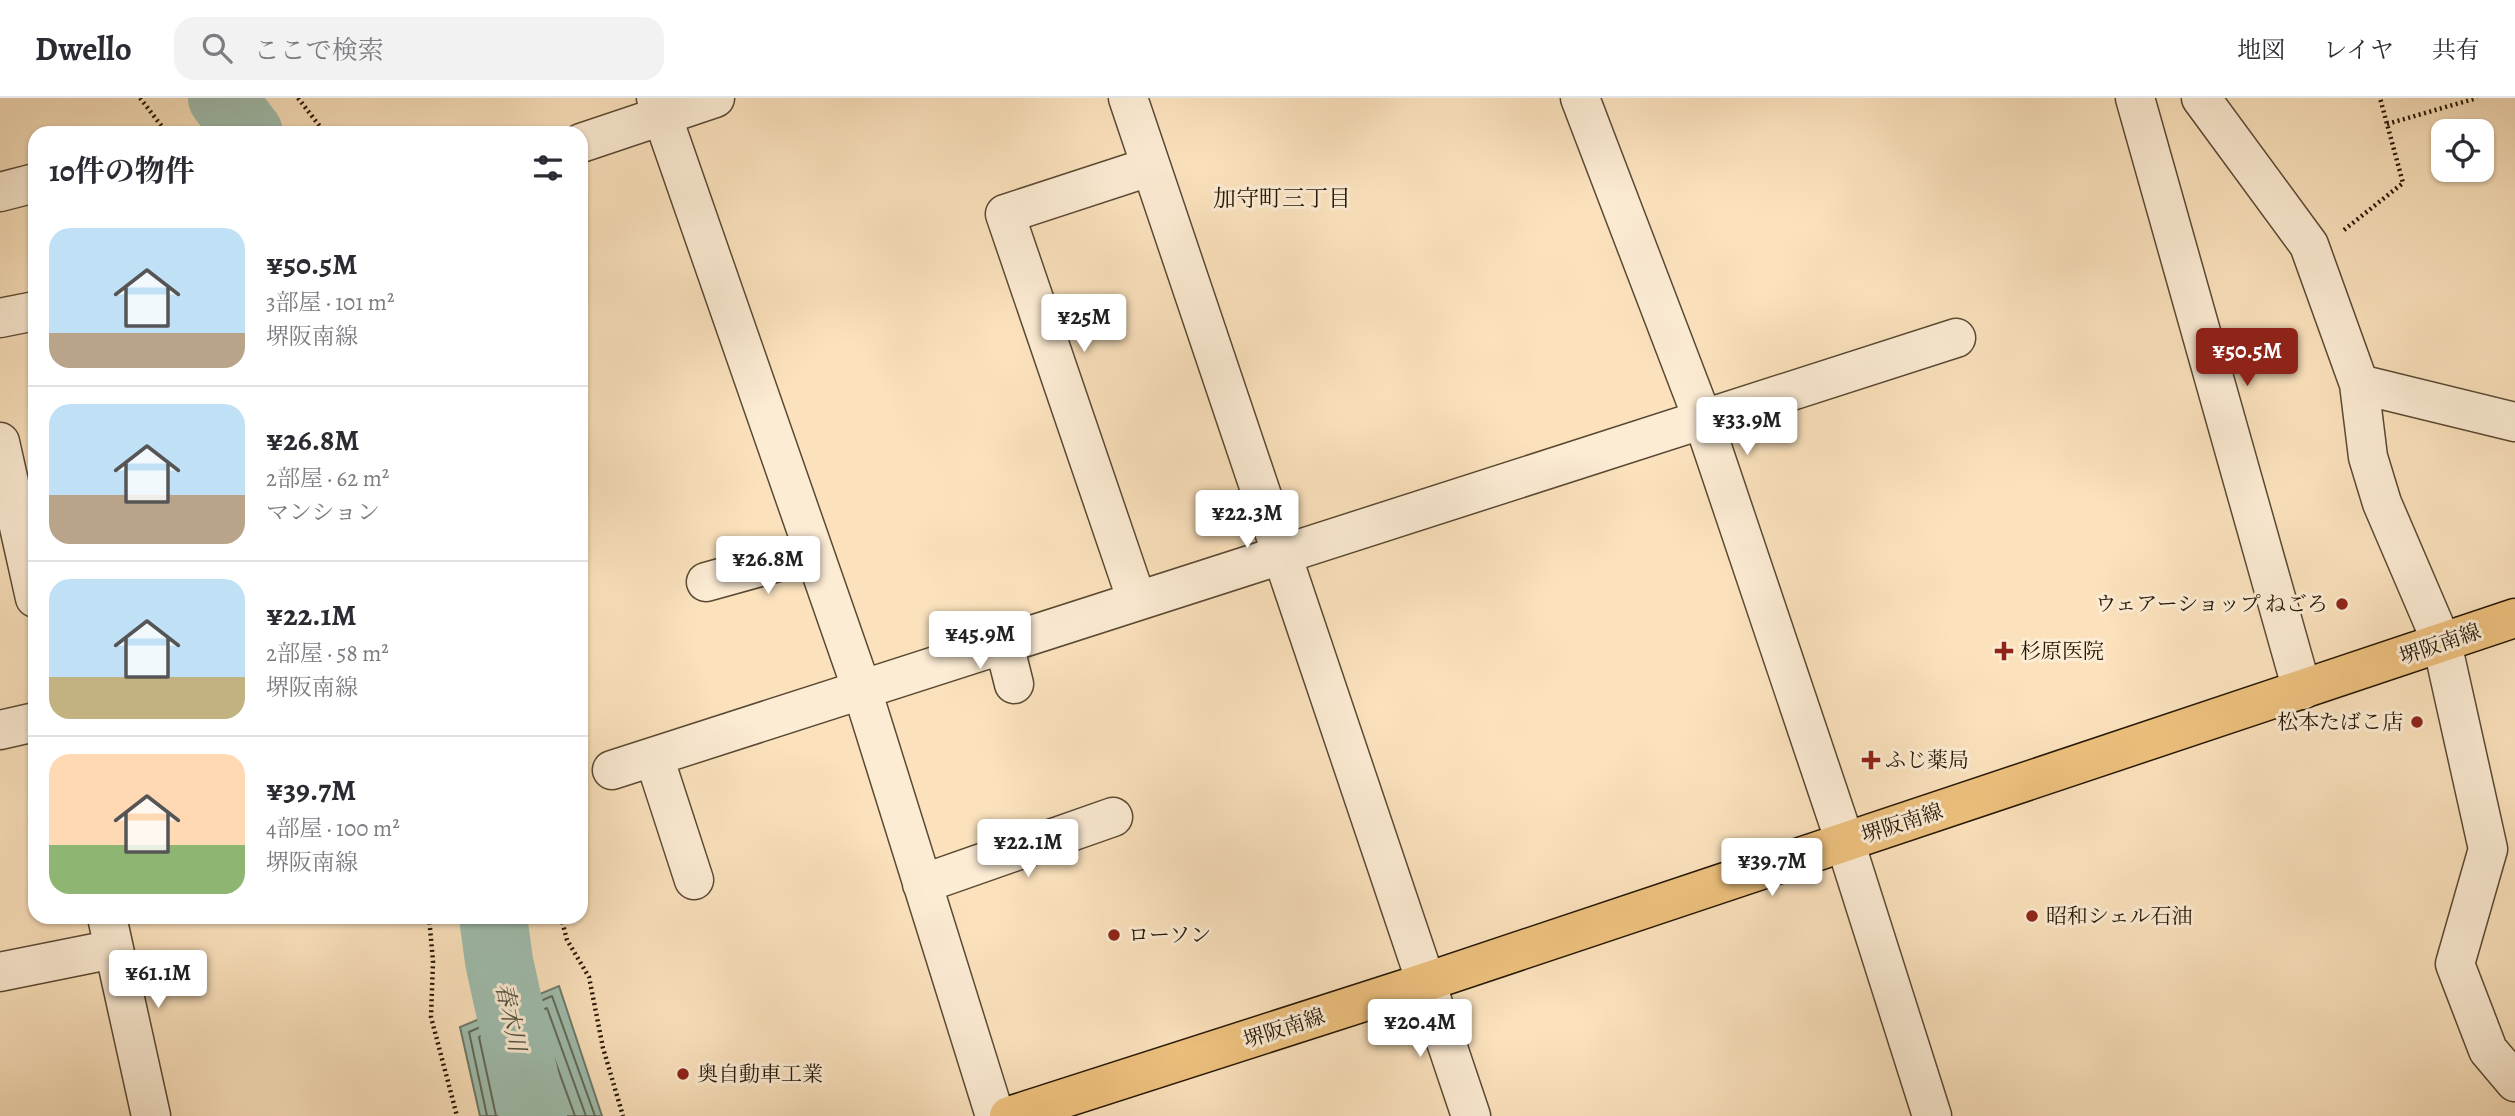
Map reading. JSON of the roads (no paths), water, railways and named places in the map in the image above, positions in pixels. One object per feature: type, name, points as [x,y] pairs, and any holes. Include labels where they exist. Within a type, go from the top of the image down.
[{"type":"main road","name":"堺阪南線","points":[[1009,1116],[1426,982],[2515,618]]},
{"type":"street","points":[[588,140],[659,106],[715,98]]},
{"type":"street","points":[[1128,98],[1149,167],[1471,1116]]},
{"type":"street","points":[[1580,98],[1703,420],[1845,842],[1932,1116]]},
{"type":"street","points":[[2135,98],[2302,690]]},
{"type":"street","points":[[2201,98],[2313,254],[2359,384],[2368,457],[2379,492],[2442,643],[2488,849],[2455,964],[2488,1050],[2515,1082]]},
{"type":"street","points":[[659,106],[862,690],[995,1116]]},
{"type":"street","points":[[1137,601],[1005,214],[1149,167]]},
{"type":"street","points":[[0,192],[28,185]]},
{"type":"street","points":[[0,318],[28,312]]},
{"type":"street","points":[[612,770],[1956,338]]},
{"type":"street","points":[[2359,384],[2515,422]]},
{"type":"street","points":[[0,442],[28,567]]},
{"type":"street","points":[[706,582],[814,552]]},
{"type":"street","points":[[1004,644],[1014,684]]},
{"type":"street","points":[[0,730],[28,724]]},
{"type":"street","points":[[654,757],[694,880]]},
{"type":"street","points":[[922,884],[1114,817]]},
{"type":"street","points":[[0,972],[110,933],[151,1116]]},
{"type":"water","points":[[559,986],[602,1116],[480,1116],[460,1027]]},
{"type":"waterway","name":"春木川","points":[[222,98],[244,126]]},
{"type":"waterway","name":"春木川","points":[[494,924],[499,961],[533,1116]]},
{"type":"place","name":"ウェアーショップ ねごろ","points":[[2342,604]]},
{"type":"place","name":"杉原医院","points":[[2004,651]]},
{"type":"place","name":"松本たばこ店","points":[[2417,722]]},
{"type":"place","name":"ふじ薬局","points":[[1871,760]]},
{"type":"place","name":"昭和シェル石油","points":[[2032,916]]},
{"type":"place","name":"ローソン","points":[[1114,935]]},
{"type":"place","name":"奥自動車工業","points":[[683,1074]]},
{"type":"district","name":"加守町三丁目","points":[[1282,198]]}]
